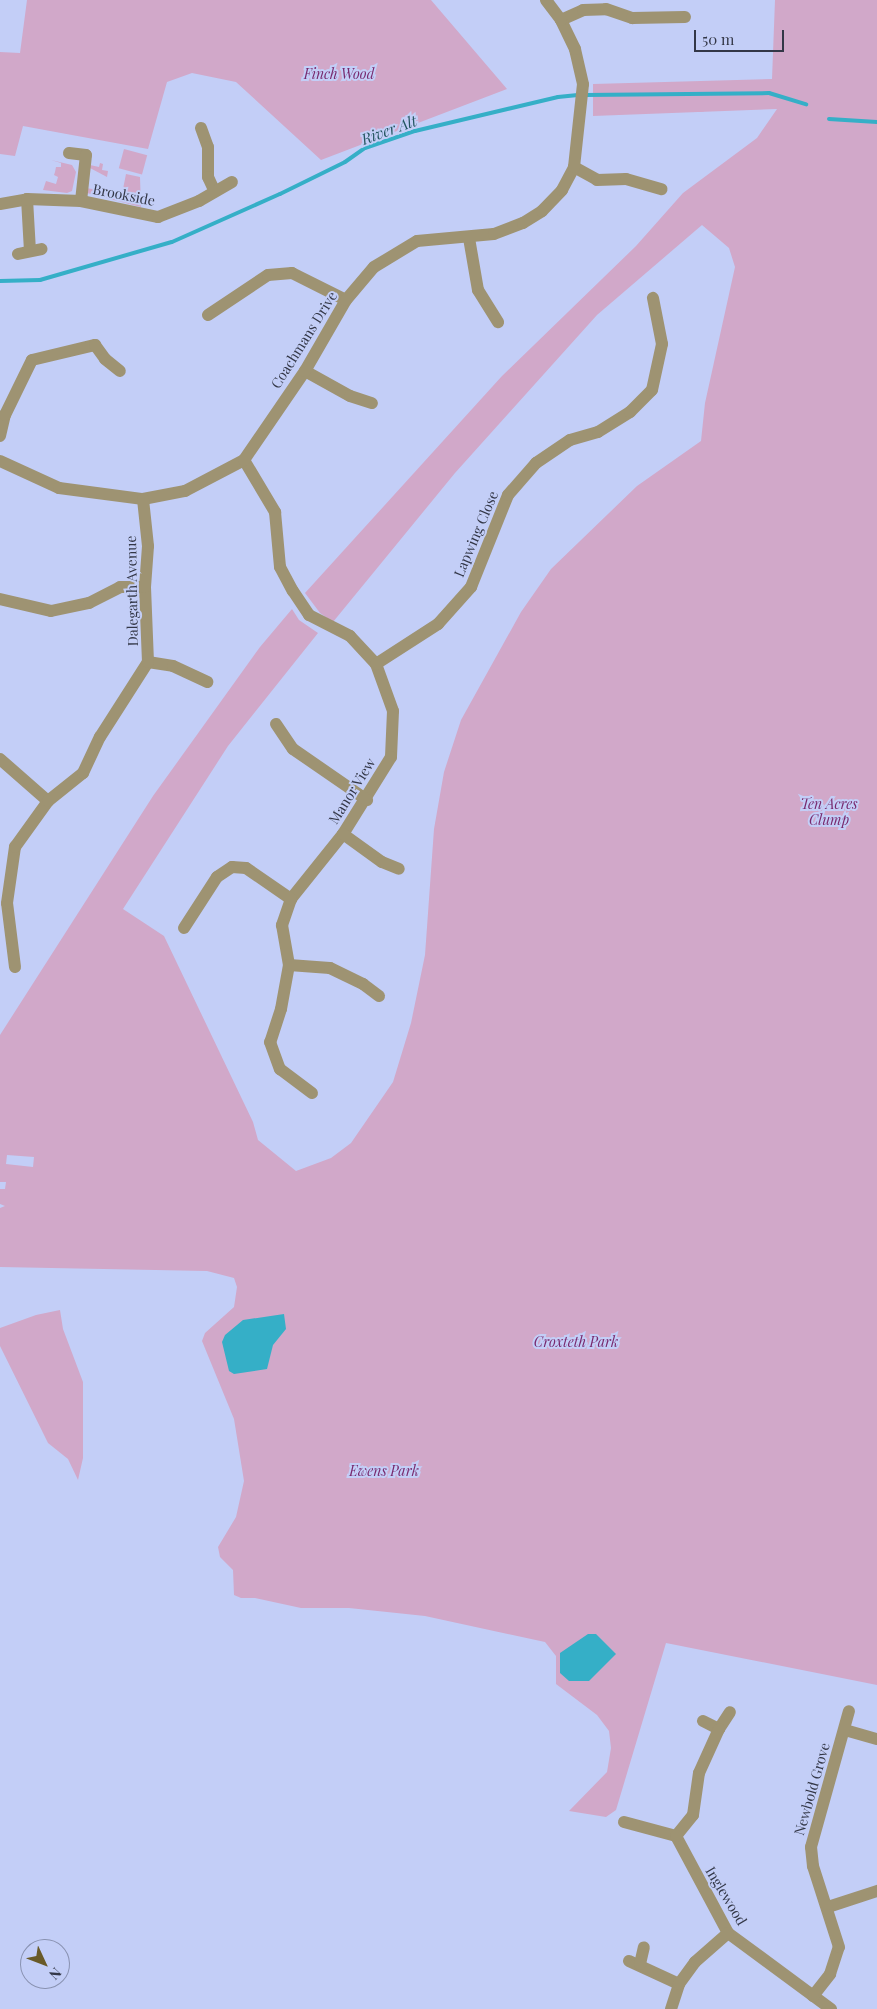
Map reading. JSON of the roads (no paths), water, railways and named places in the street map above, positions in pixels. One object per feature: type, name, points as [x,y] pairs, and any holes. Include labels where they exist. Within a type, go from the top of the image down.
[{"type":"street","name":"Coachmans Drive","points":[[0,461],[59,488],[143,499],[185,491],[244,460],[305,371],[346,300],[374,267],[417,241],[469,238],[494,234],[523,224],[542,211],[562,190],[574,167],[582,88],[575,49],[561,20],[546,0]]},
{"type":"street","points":[[561,20],[583,10],[606,9],[632,18],[685,17]]},
{"type":"street","points":[[200,129],[208,148],[208,177],[214,190]]},
{"type":"street","name":"Brookside","points":[[69,153],[86,155],[81,201]]},
{"type":"street","points":[[574,167],[597,180],[626,179],[662,189]]},
{"type":"street","name":"Brookside","points":[[0,204],[27,199],[81,201],[158,217],[199,201],[214,190],[232,182]]},
{"type":"street","points":[[27,199],[30,251]]},
{"type":"street","points":[[469,238],[478,290],[498,322]]},
{"type":"street","points":[[208,316],[268,275],[292,273],[346,300]]},
{"type":"street","name":"Lapwing Close","points":[[376,664],[438,624],[472,587],[508,495],[536,463],[570,440],[598,432],[630,412],[652,390],[662,344],[653,298]]},
{"type":"street","points":[[0,436],[5,415],[32,360],[95,345],[105,359],[120,371]]},
{"type":"street","points":[[305,371],[350,396],[372,403]]},
{"type":"street","name":"Manor View","points":[[244,460],[275,512],[280,567],[293,591],[309,615],[350,636],[376,664],[393,711],[391,757],[367,800],[343,834],[291,899],[282,926],[289,966],[281,1009],[270,1042],[280,1069],[312,1093]]},
{"type":"street","name":"Dalegarth Avenue","points":[[15,967],[7,903],[15,847],[48,801],[83,773],[100,737],[148,662],[145,587],[148,546],[143,499]]},
{"type":"street","points":[[0,599],[51,611],[88,603],[120,587],[145,587]]},
{"type":"street","points":[[148,662],[173,666],[207,682]]},
{"type":"street","points":[[276,724],[293,749],[367,800]]},
{"type":"street","points":[[0,759],[48,801]]},
{"type":"street","points":[[343,834],[382,862],[399,869]]},
{"type":"street","points":[[184,928],[217,877],[232,867],[246,868],[291,899]]},
{"type":"street","points":[[289,966],[330,968],[363,984],[379,996]]},
{"type":"street","name":"Newbold Grove","points":[[813,1996],[830,1974],[839,1947],[828,1907],[813,1866],[811,1847],[850,1711]]},
{"type":"street","points":[[624,1822],[676,1836],[692,1815],[699,1773],[719,1729],[730,1712]]},
{"type":"street","points":[[703,1720],[719,1729]]},
{"type":"street","name":"Newbold Grove","points":[[845,1730],[877,1739]]},
{"type":"street","name":"Inglewood","points":[[676,1836],[728,1933],[831,2009]]},
{"type":"street","points":[[828,1907],[877,1891]]},
{"type":"street","points":[[670,2009],[679,1984],[708,1948],[728,1933]]},
{"type":"street","points":[[644,1947],[635,1963],[679,1984]]},
{"type":"waterway","name":"River Alt","points":[[585,95],[769,93],[806,104]]},
{"type":"waterway","name":"River Alt","points":[[0,281],[40,280],[172,242],[280,194],[345,162],[365,148],[415,131],[558,97],[578,95]]},
{"type":"waterway","name":"River Alt","points":[[829,119],[877,122]]},
{"type":"park label","name":"Finch Wood","points":[[339,74]]},
{"type":"park label","name":"Ten Acres Clump","points":[[829,812]]},
{"type":"park label","name":"Croxteth Park","points":[[576,1342]]},
{"type":"park label","name":"Ewens Park","points":[[384,1471]]}]
